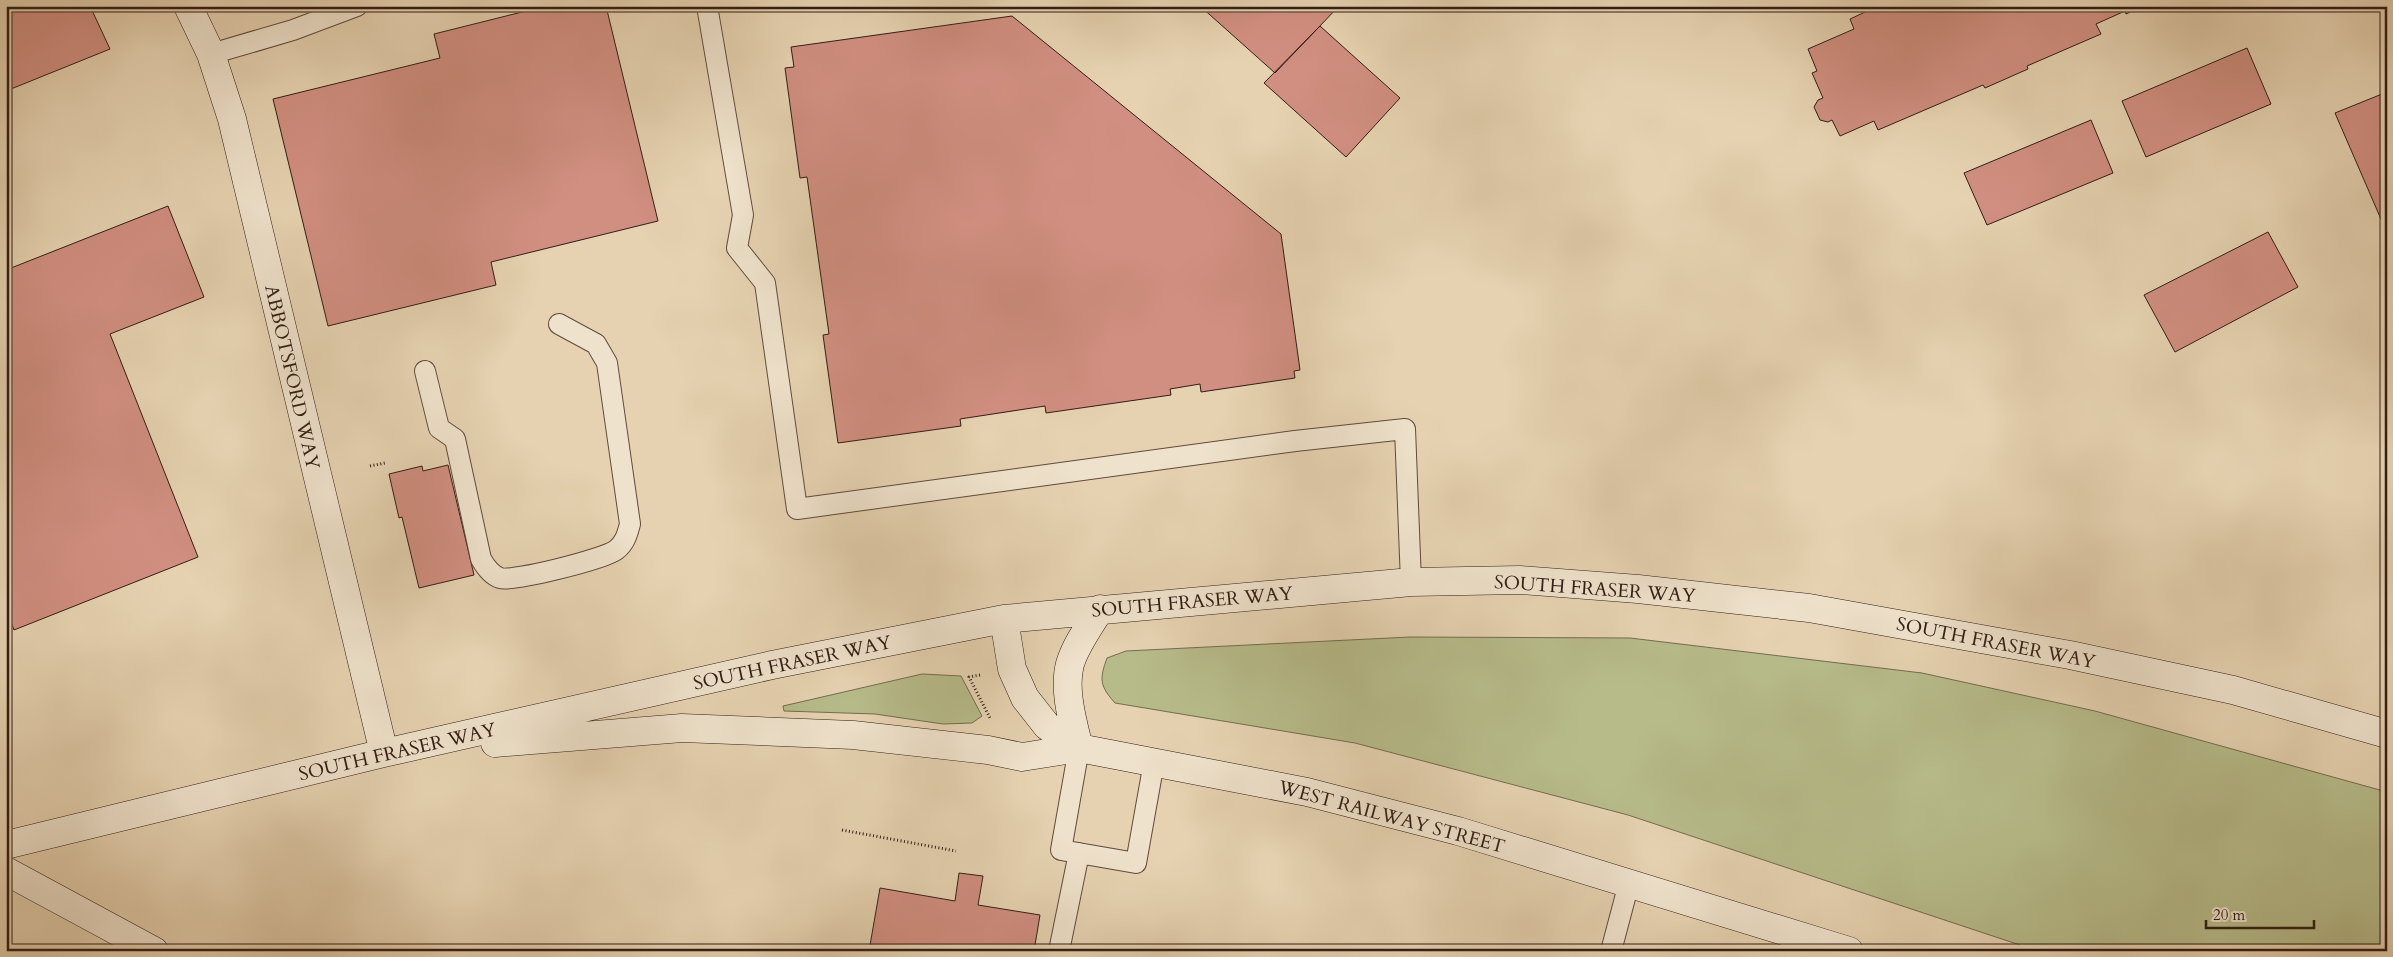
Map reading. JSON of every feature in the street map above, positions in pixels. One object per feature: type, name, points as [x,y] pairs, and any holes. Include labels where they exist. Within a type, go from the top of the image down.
[{"type":"main road","name":"ABBOTSFORD WAY","points":[[188,6],[211,54],[232,119],[384,753]]},
{"type":"main road","name":"SOUTH FRASER WAY","points":[[6,845],[384,753],[772,665],[1004,619],[1411,582],[1520,580],[1638,589],[1809,608],[2070,655],[2214,686],[2387,734]]},
{"type":"main road","points":[[384,753],[589,734],[682,728],[853,735],[988,750],[1022,757],[1079,748],[1069,706],[1070,665],[1079,644],[1100,609]]},
{"type":"main road","name":"WEST RAILWAY STREET","points":[[1004,619],[1012,669],[1025,698],[1047,726],[1079,748],[1307,792],[1458,831],[1849,951]]},
{"type":"main road","points":[[6,871],[154,951]]},
{"type":"lane","points":[[211,54],[293,30],[357,6]]},
{"type":"lane","points":[[707,6],[743,215],[738,248],[765,283],[798,509],[1285,442],[1406,429],[1411,582]]},
{"type":"lane","points":[[425,371],[439,428],[455,439],[481,559],[487,569],[499,578],[514,579],[601,557],[615,551],[626,539],[630,524],[607,363],[596,344],[559,324]]},
{"type":"lane","points":[[1059,951],[1079,748]]},
{"type":"lane","points":[[1070,851],[1136,863],[1154,762]]},
{"type":"lane","points":[[1611,951],[1629,883]]},
{"type":"path","points":[[370,466],[385,463]]},
{"type":"path","points":[[842,830],[956,851]]},
{"type":"green space","points":[[1410,637],[1630,638],[1922,673],[2095,711],[2387,792],[2387,951],[2038,951],[1628,815],[1355,743],[1115,703],[1106,692],[1102,682],[1107,658],[1126,651]]},
{"type":"green space","points":[[922,674],[961,676],[982,716],[972,723],[943,724],[875,714],[784,711],[783,706]]},
{"type":"building","points":[[6,6],[90,6],[110,49],[6,91]]},
{"type":"building","points":[[546,6],[606,6],[658,221],[491,262],[496,285],[328,326],[273,99],[440,58],[434,34]]},
{"type":"building","points":[[1200,6],[1339,6],[1275,73]]},
{"type":"building","points":[[1878,6],[2141,7],[2126,14],[2125,11],[2096,24],[2101,34],[2027,66],[2028,69],[1985,88],[1983,85],[1878,130],[1874,121],[1840,136],[1832,120],[1828,122],[1820,120],[1814,107],[1818,100],[1823,98],[1812,73],[1817,71],[1808,49],[1854,29],[1850,19]]},
{"type":"building","points":[[1012,16],[1281,234],[1300,370],[1294,371],[1295,378],[1201,392],[1200,384],[1170,389],[1171,395],[1046,413],[1045,406],[960,419],[961,426],[838,443],[823,335],[829,334],[807,177],[800,178],[785,68],[794,67],[791,47]]},
{"type":"building","points":[[1320,26],[1400,98],[1346,157],[1264,83]]},
{"type":"building","points":[[2247,48],[2271,104],[2146,157],[2122,101]]},
{"type":"building","points":[[2387,92],[2387,233],[2335,113]]},
{"type":"building","points":[[2091,120],[2113,173],[1987,225],[1964,173]]},
{"type":"building","points":[[168,206],[204,297],[110,334],[198,557],[14,630],[6,609],[6,270]]},
{"type":"building","points":[[2268,232],[2298,287],[2175,352],[2144,295]]},
{"type":"building","points":[[448,465],[474,575],[419,588],[402,517],[399,518],[389,474],[422,466],[423,471]]},
{"type":"building","points":[[959,873],[983,876],[978,905],[1040,915],[1034,951],[869,951],[880,888],[955,901]]}]
